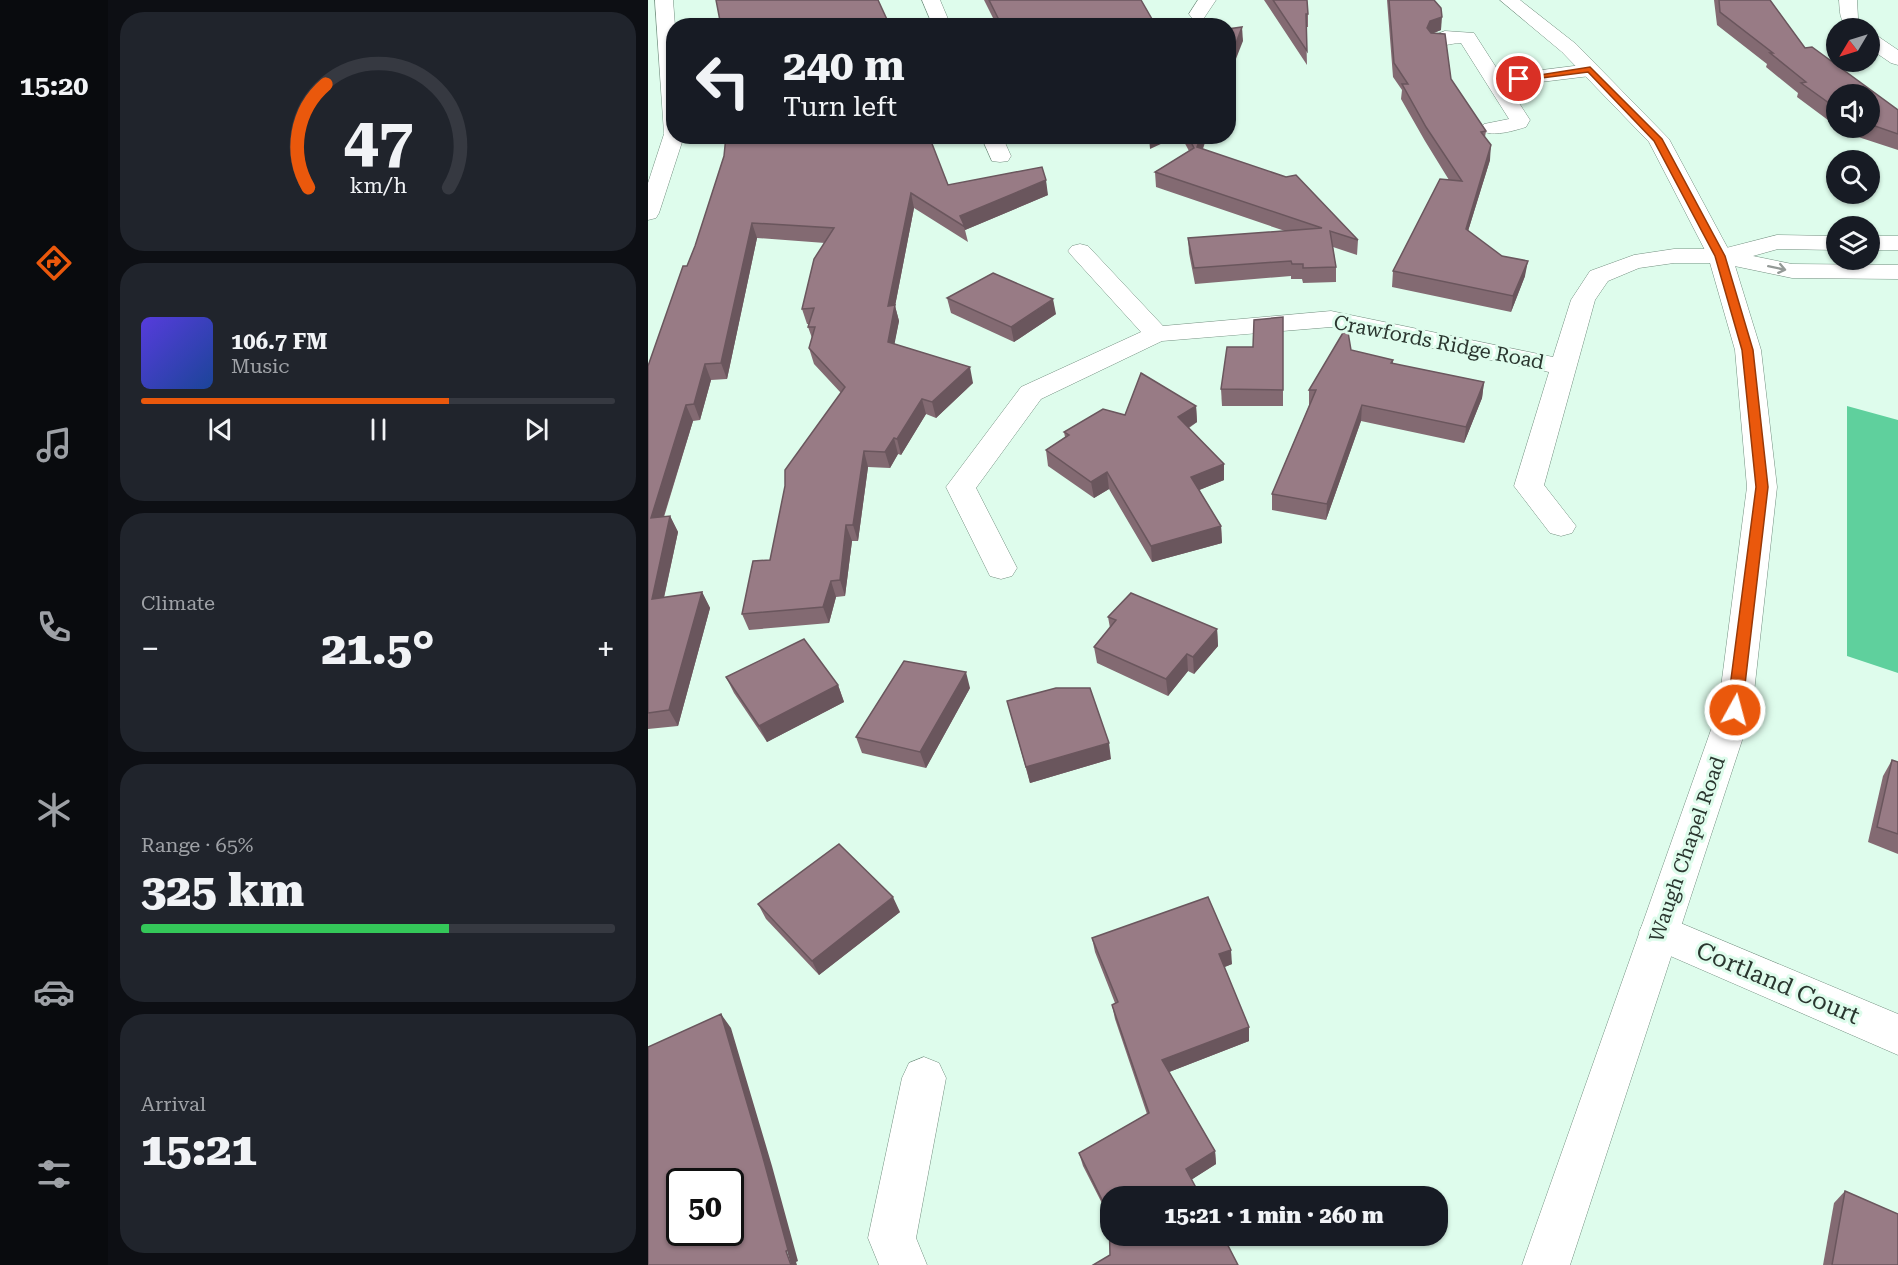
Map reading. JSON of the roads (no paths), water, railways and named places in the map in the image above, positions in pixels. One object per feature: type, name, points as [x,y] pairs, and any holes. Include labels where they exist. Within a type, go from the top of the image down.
[{"type":"street","points":[[663,0],[666,37]]},
{"type":"street","points":[[931,0],[939,18]]},
{"type":"street","name":"Waugh Chapel Road","points":[[1509,0],[1569,48],[1658,139],[1720,256],[1748,350],[1762,487],[1735,710],[1546,1265]]},
{"type":"street","points":[[1848,0],[1849,18]]},
{"type":"street","points":[[1437,41],[1445,37],[1467,37],[1520,120],[1519,123],[1491,128]]},
{"type":"street","points":[[1880,47],[1898,59]]},
{"type":"street","points":[[1496,82],[1590,69]]},
{"type":"street","points":[[648,213],[671,144]]},
{"type":"street","points":[[995,144],[1000,156]]},
{"type":"street","points":[[1720,256],[1777,242],[1826,243]]},
{"type":"street","points":[[1880,243],[1898,243]]},
{"type":"street","points":[[1080,251],[1157,334]]},
{"type":"street","points":[[1561,526],[1530,486],[1584,300],[1599,276],[1634,262],[1674,256],[1720,256],[1792,271],[1898,272]]},
{"type":"street","name":"Crawfords Ridge Road","points":[[1000,568],[961,488],[1031,393],[1157,334],[1331,319],[1564,367]]},
{"type":"street","name":"Cortland Court","points":[[1659,932],[1898,1035]]},
{"type":"street","points":[[903,1265],[892,1238],[924,1078]]}]
